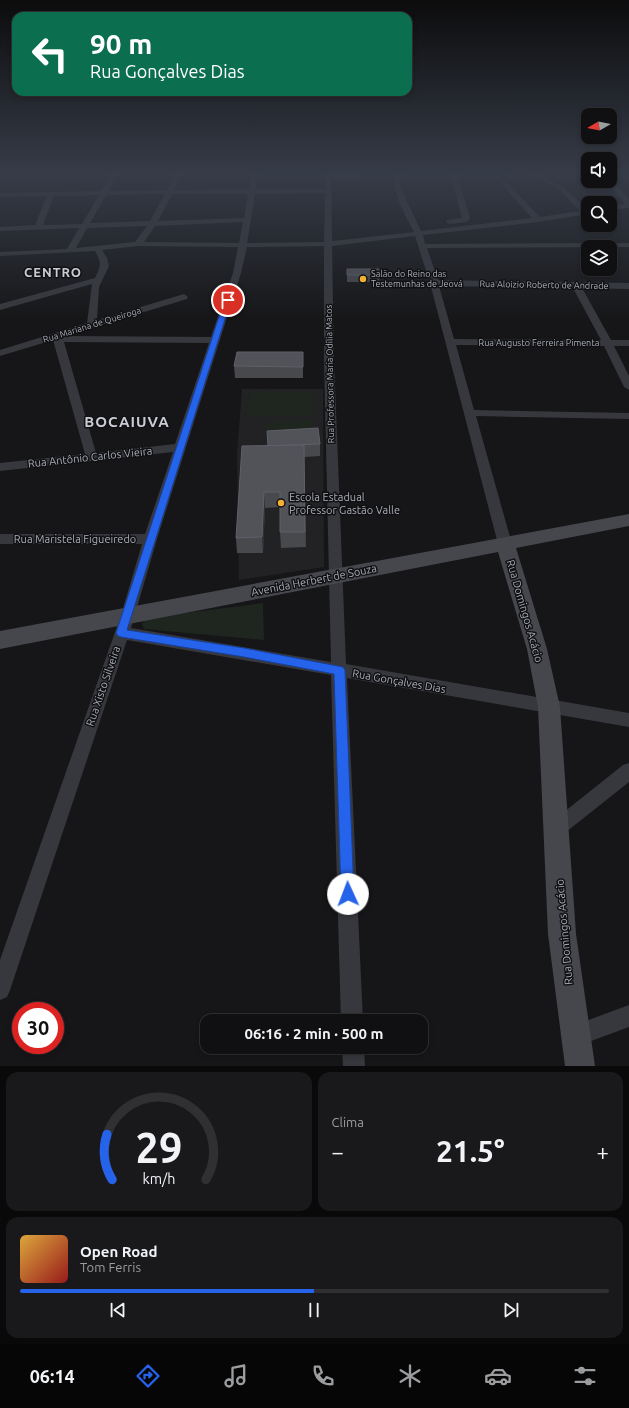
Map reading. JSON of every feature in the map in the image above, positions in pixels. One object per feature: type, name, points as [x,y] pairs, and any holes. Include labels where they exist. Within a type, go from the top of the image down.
[{"type":"street","points":[[38,228],[40,222]]},
{"type":"street","points":[[70,251],[88,222]]},
{"type":"street","points":[[0,229],[206,222]]},
{"type":"street","name":"Rua Xisto Silveira","points":[[0,990],[124,624],[150,538],[237,273],[247,222]]},
{"type":"street","name":"Rua Professora Maria Odília Matos","points":[[327,222],[335,576],[352,1014]]},
{"type":"street","name":"Rua Domingos Acácio","points":[[415,222],[418,228],[434,283],[505,544],[537,649],[549,707],[562,934],[580,1066]]},
{"type":"street","points":[[0,254],[70,251],[138,244],[327,244],[418,228],[512,222]]},
{"type":"street","points":[[138,244],[153,224]]},
{"type":"street","points":[[422,246],[629,245]]},
{"type":"street","points":[[92,325],[94,294],[98,280],[105,266],[103,258],[97,248]]},
{"type":"street","points":[[0,307],[98,280]]},
{"type":"street","name":"Rua Aloizio Roberto de Andrade","points":[[434,283],[629,286]]},
{"type":"street","points":[[576,285],[608,343],[629,387]]},
{"type":"street","name":"Rua Mariana de Queiroga","points":[[0,353],[58,338],[92,325],[184,297]]},
{"type":"street","points":[[91,456],[58,338],[214,340]]},
{"type":"street","name":"Rua Augusto Ferreira Pimenta","points":[[449,342],[629,343]]},
{"type":"street","points":[[469,413],[629,416]]},
{"type":"street","name":"Rua Antônio Carlos Vieira","points":[[0,466],[180,447]]},
{"type":"street","name":"Avenida Herbert de Souza","points":[[0,640],[124,624],[335,576],[629,520]]},
{"type":"street","name":"Rua Maristela Figueiredo","points":[[0,539],[150,538]]},
{"type":"street","name":"Rua Gonçalves Dias","points":[[124,624],[244,652],[339,670],[629,720]]},
{"type":"street","points":[[555,830],[629,771]]},
{"type":"street","points":[[575,1036],[629,1016]]},
{"type":"street","points":[[353,1054],[354,1066]]},
{"type":"shaded area","name":"Escola Estadual Professor Gastão Valle","points":[[242,389],[323,389],[324,567],[239,580],[237,454]]},
{"type":"shaded area","points":[[250,391],[313,392],[313,416],[247,416]]},
{"type":"shaded area","points":[[311,420],[312,436],[266,438],[266,421]]},
{"type":"shaded area","points":[[263,603],[264,640],[144,629],[142,624],[146,618]]},
{"type":"building","points":[[347,269],[379,269],[380,275],[347,275]]},
{"type":"building","points":[[237,352],[303,352],[303,367],[234,366]]},
{"type":"building","points":[[318,428],[320,444],[268,446],[267,431]]},
{"type":"building","points":[[304,445],[305,532],[280,532],[280,492],[264,492],[262,537],[236,538],[242,446]]},
{"type":"place","name":"Salão do Reino das Testemunhas de Jeová","points":[[363,279]]},
{"type":"place","name":"Escola Estadual Professor Gastão Valle","points":[[281,503]]},
{"type":"district","name":"CENTRO","points":[[53,272]]},
{"type":"district","name":"BOCAIUVA","points":[[127,421]]},
{"type":"route","points":[[228,300],[150,538],[128,615],[121,633],[244,652],[339,670],[348,894]]}]
